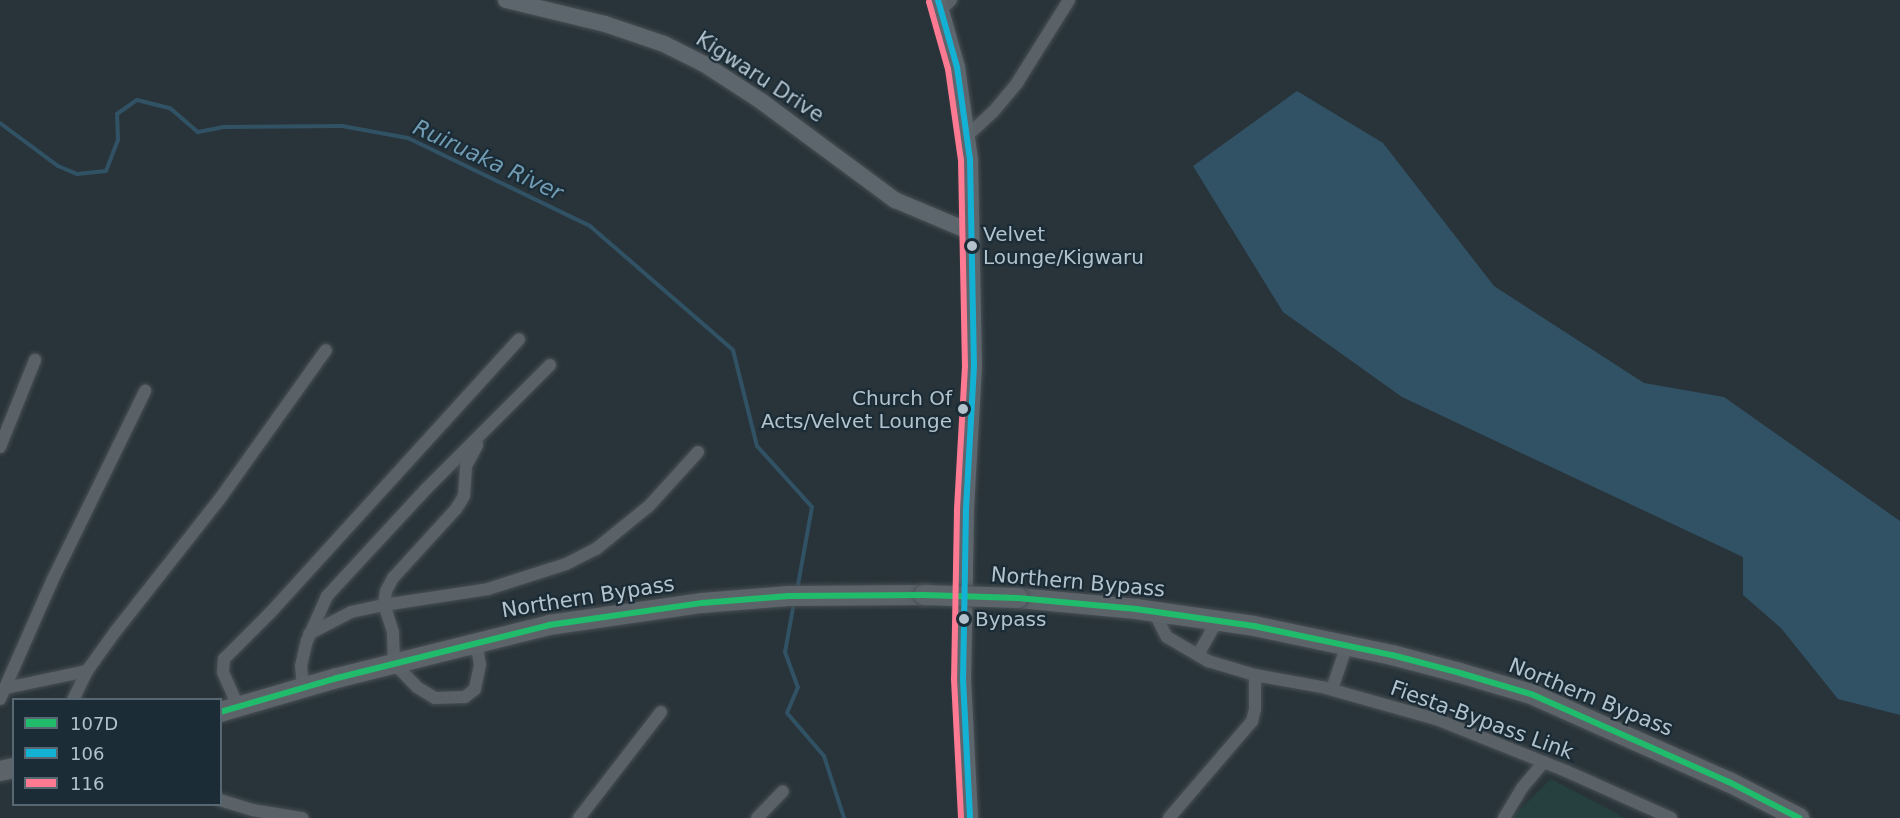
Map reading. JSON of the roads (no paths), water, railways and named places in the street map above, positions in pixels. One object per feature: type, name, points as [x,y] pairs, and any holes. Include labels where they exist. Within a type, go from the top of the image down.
[{"type":"main road","name":"Kigwaru Drive","points":[[506,0],[605,24],[684,54],[761,101],[894,200],[971,232]]},
{"type":"main road","points":[[943,3],[957,67],[968,136],[974,366],[966,511],[963,679],[970,818]]},
{"type":"main road","name":"Northern Bypass","points":[[230,709],[519,631],[702,603],[801,596],[924,595],[1018,598],[1154,612],[1254,626],[1347,645],[1448,670],[1531,694],[1729,782],[1799,818]]},
{"type":"street","points":[[968,136],[993,112],[1017,83],[1069,0]]},
{"type":"street","points":[[230,709],[223,672],[224,659],[270,613],[519,339]]},
{"type":"street","points":[[74,698],[87,671],[225,491],[326,350]]},
{"type":"street","points":[[0,447],[35,360]]},
{"type":"street","points":[[303,688],[301,666],[309,634],[327,596],[427,488],[484,434],[550,364]]},
{"type":"street","points":[[3,694],[52,581],[145,391]]},
{"type":"street","points":[[476,642],[480,677],[475,689],[465,697],[446,699],[426,694],[394,663],[393,632],[384,605],[386,591],[393,578],[456,510],[464,496],[466,466],[484,434]]},
{"type":"street","points":[[309,634],[351,612],[488,589],[566,564],[596,549],[649,506],[698,452]]},
{"type":"street","name":"Fiesta-Bypass Link","points":[[1154,612],[1167,637],[1198,655],[1255,675],[1332,689],[1436,719],[1544,762],[1671,818]]},
{"type":"street","points":[[1198,655],[1217,621]]},
{"type":"street","points":[[1332,689],[1347,645]]},
{"type":"street","points":[[3,694],[87,671]]},
{"type":"street","points":[[1169,818],[1252,721],[1255,709],[1255,675]]},
{"type":"street","points":[[579,818],[661,712]]},
{"type":"street","points":[[1504,818],[1522,788],[1544,762]]},
{"type":"street","points":[[757,818],[783,791]]},
{"type":"street","points":[[222,801],[252,810],[302,818]]},
{"type":"water","points":[[1297,91],[1383,143],[1494,286],[1644,383],[1724,397],[1900,521],[1900,715],[1838,699],[1781,628],[1743,595],[1743,557],[1402,397],[1283,312],[1193,166]]},
{"type":"waterway","name":"Ruiruaka River","points":[[0,123],[58,166],[77,174],[106,171],[118,140],[117,114],[137,100],[170,108],[198,132],[223,127],[342,126],[408,138],[590,226],[733,350],[757,446],[812,507],[798,585]]},
{"type":"waterway","name":"Ruiruaka River","points":[[793,608],[785,652],[798,687],[787,713],[824,756],[844,818]]},
{"type":"place","name":"Velvet Lounge/Kigwaru","points":[[972,246]]},
{"type":"place","name":"Church Of Acts/Velvet Lounge","points":[[963,409]]},
{"type":"place","name":"Bypass","points":[[964,619]]}]
